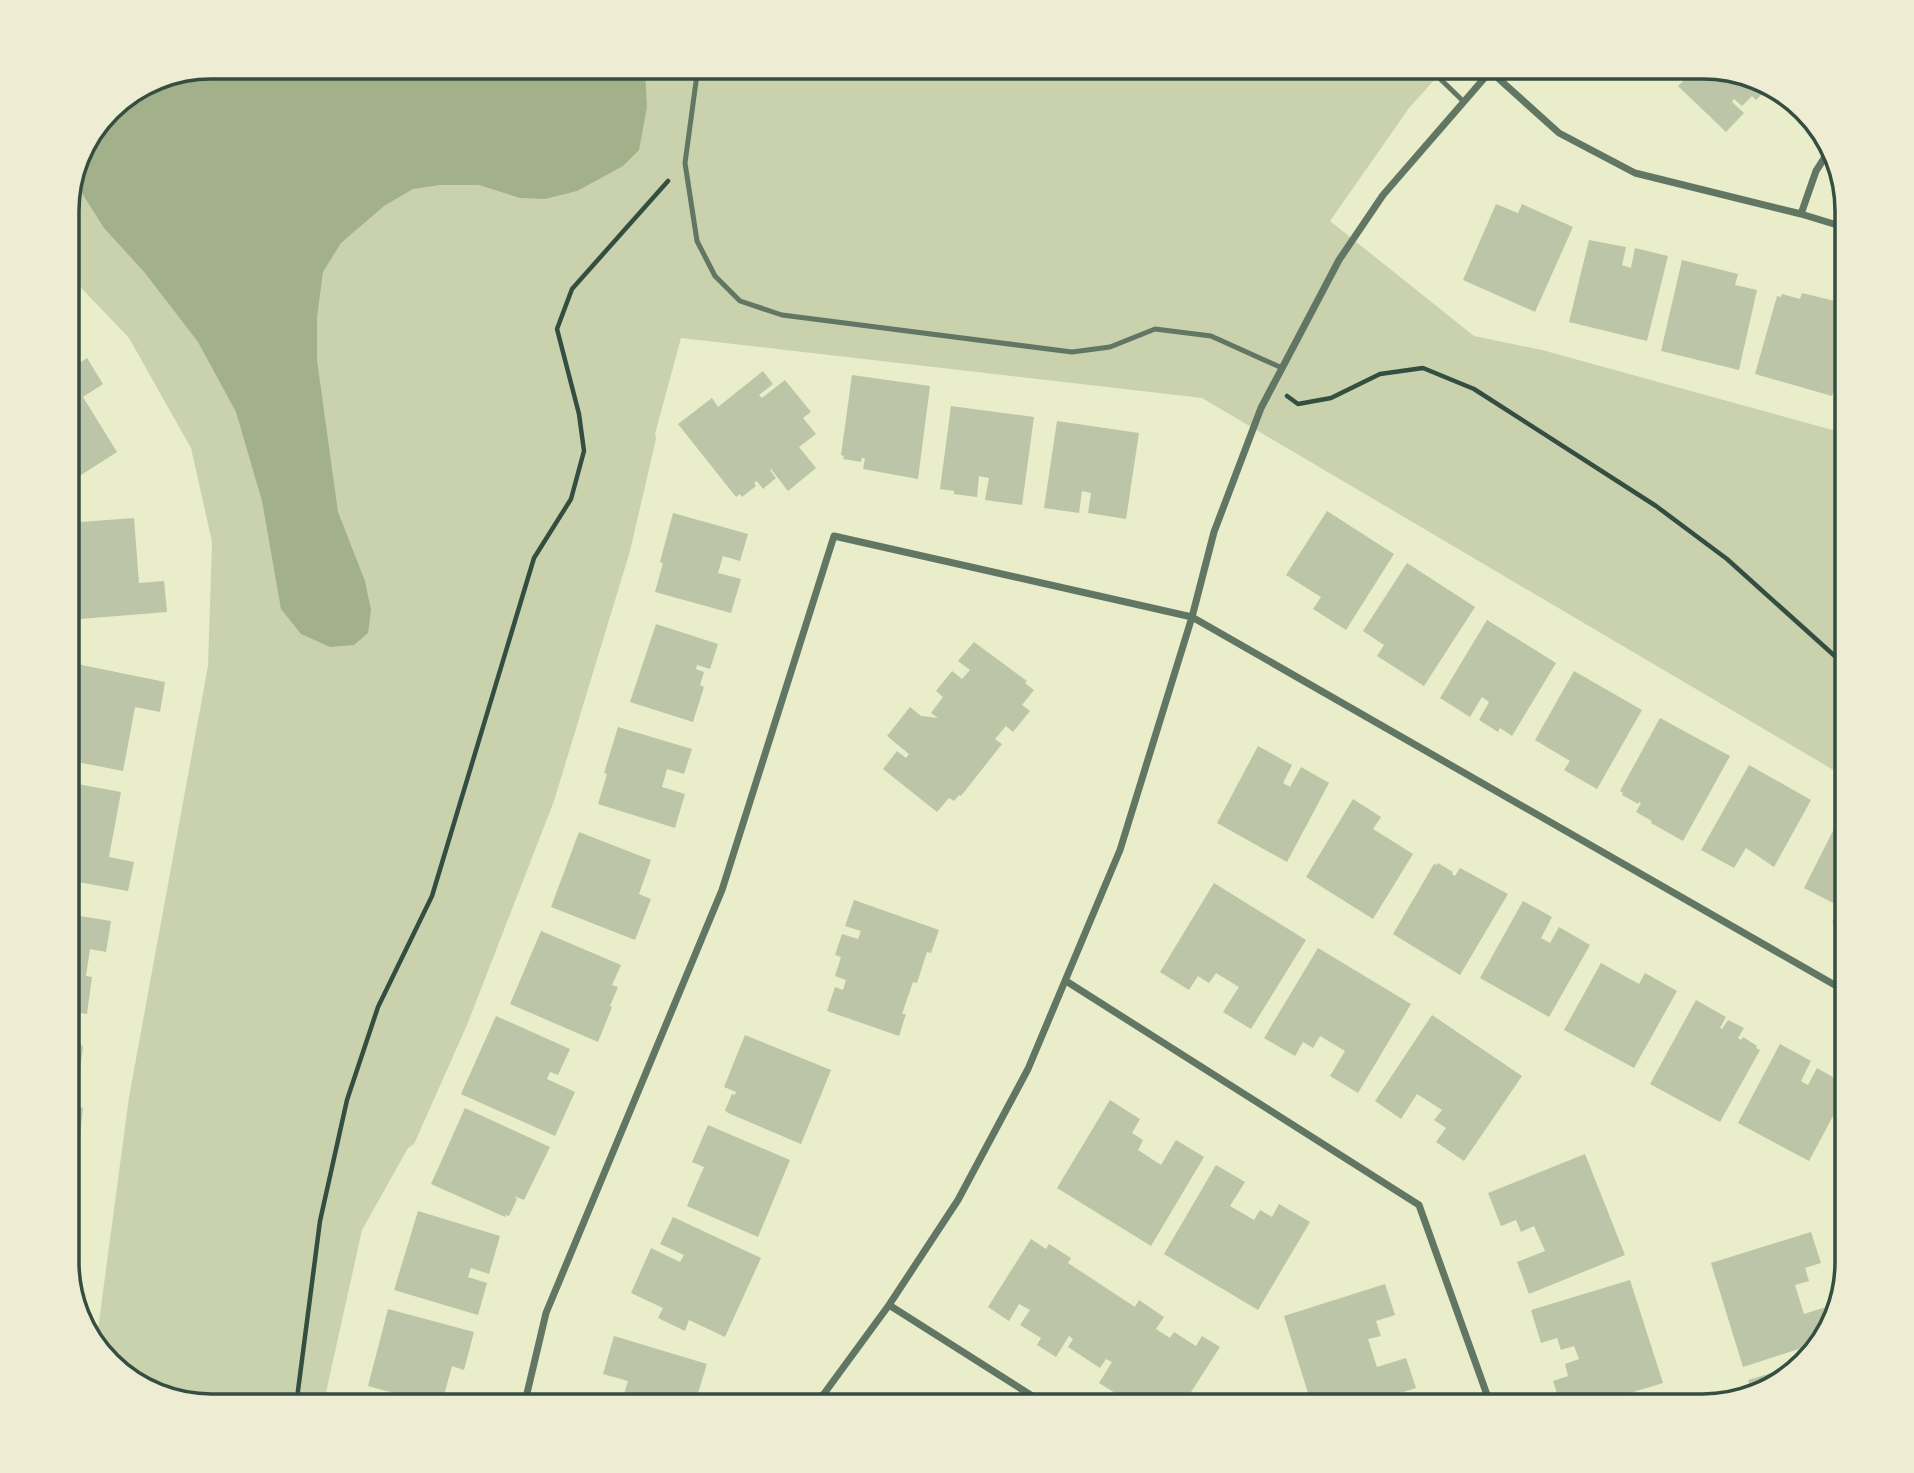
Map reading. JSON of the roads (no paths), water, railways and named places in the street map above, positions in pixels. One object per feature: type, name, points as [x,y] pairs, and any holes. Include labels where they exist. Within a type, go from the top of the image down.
[{"type":"street","points":[[824,1394],[889,1305],[958,1200],[1028,1069],[1120,850],[1192,617],[1214,532],[1261,408],[1339,260],[1383,195],[1482,79]]},
{"type":"street","points":[[1503,79],[1559,133],[1635,173],[1801,214],[1835,225]]},
{"type":"street","points":[[1801,214],[1816,171],[1824,158]]},
{"type":"street","points":[[527,1394],[546,1313],[722,890],[834,536],[1192,617],[1835,985]]},
{"type":"street","points":[[1066,981],[1419,1205],[1488,1394]]},
{"type":"street","points":[[889,1305],[1029,1394]]},
{"type":"lane","points":[[696,79],[685,163],[697,242],[715,276],[740,301],[782,315],[1072,352],[1110,346],[1155,329],[1212,336],[1282,368]]},
{"type":"lane","points":[[1440,79],[1463,101]]}]
